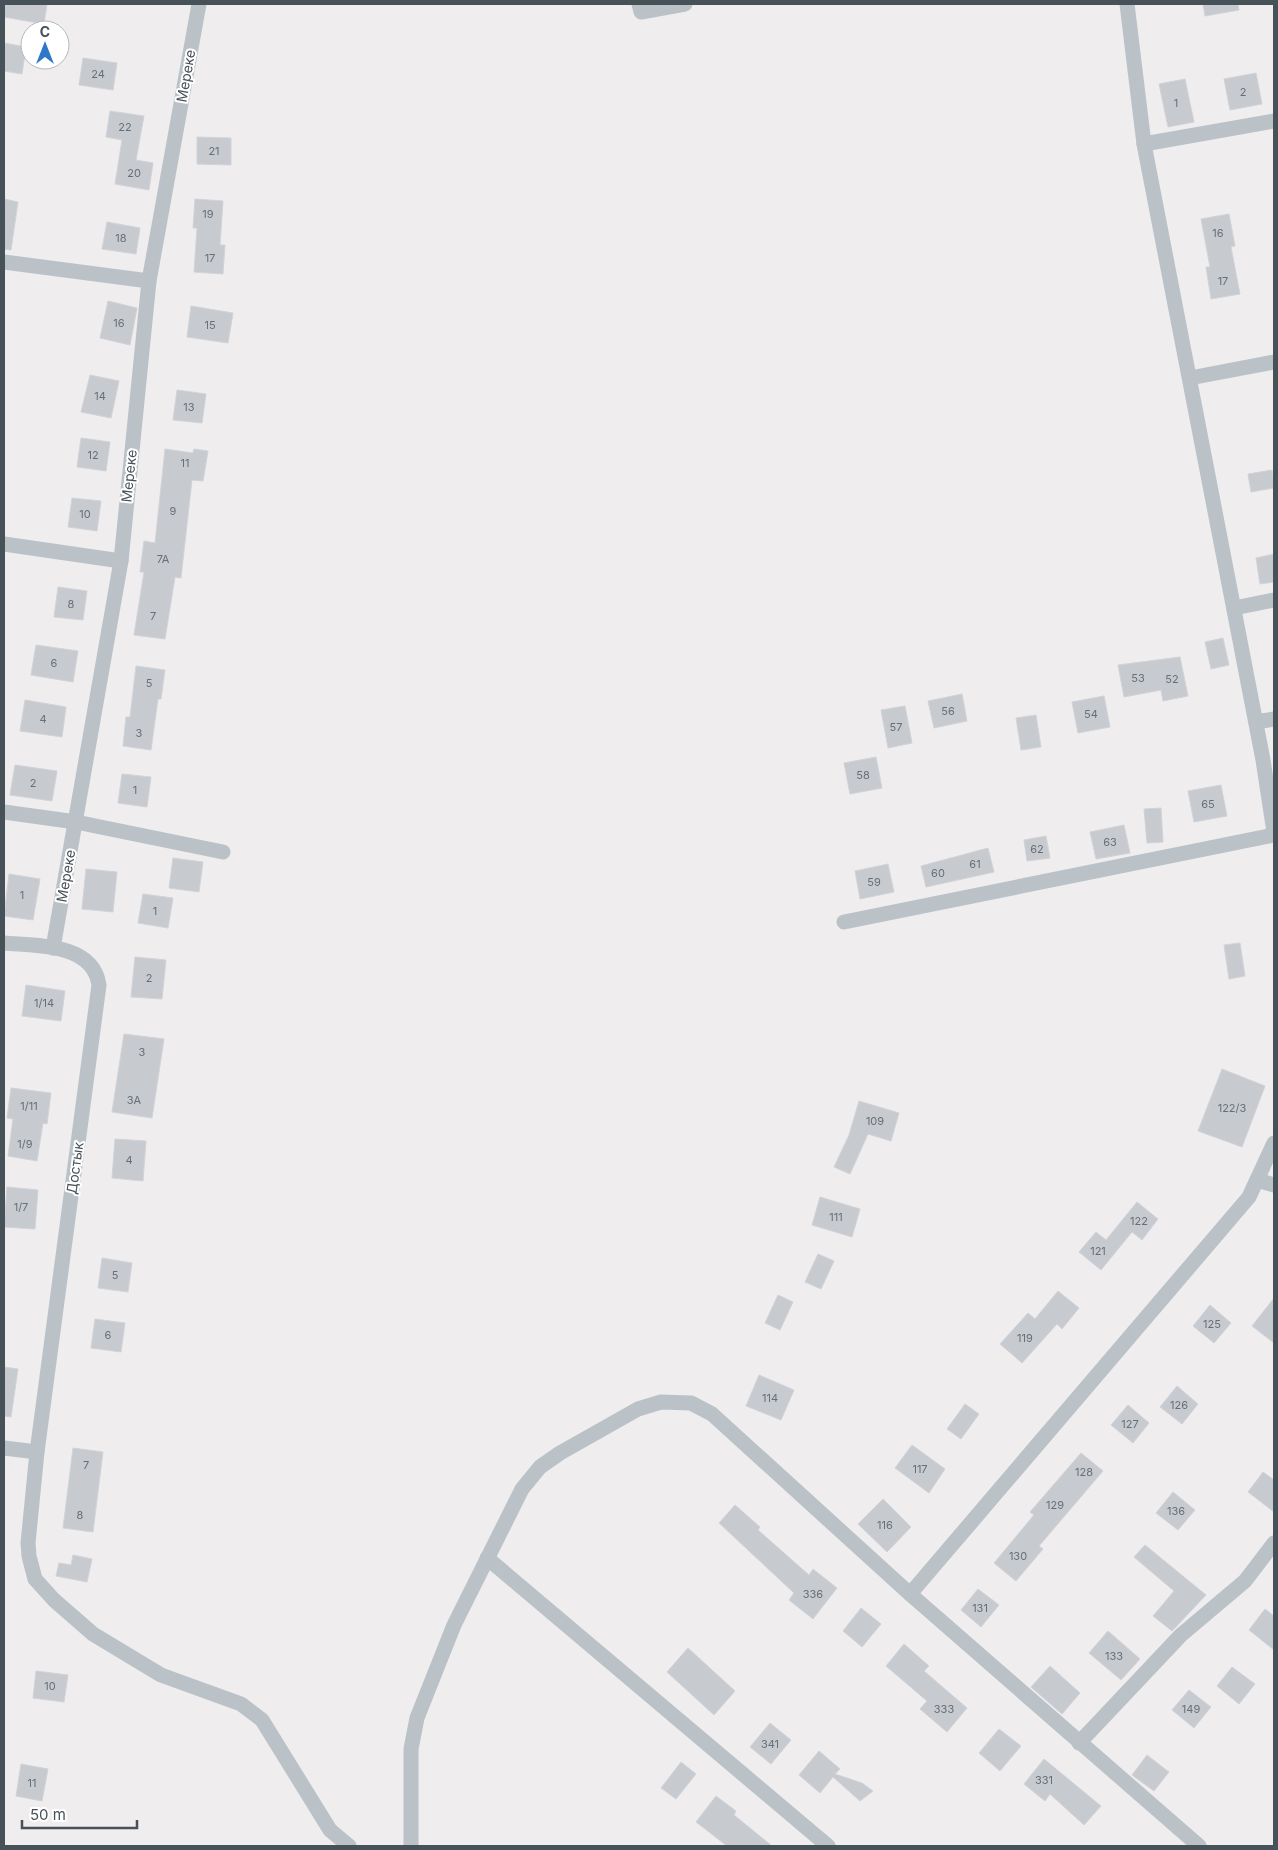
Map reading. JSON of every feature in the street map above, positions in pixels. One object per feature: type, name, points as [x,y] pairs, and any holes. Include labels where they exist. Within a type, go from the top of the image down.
[{"type":"street","name":"Мереке","points":[[53,948],[121,561],[149,281],[199,4]]},
{"type":"street","points":[[637,7],[685,4]]},
{"type":"street","points":[[844,922],[1274,834],[1256,722],[1144,144],[1127,4]]},
{"type":"street","points":[[1144,144],[1274,121]]},
{"type":"street","points":[[4,262],[149,281]]},
{"type":"street","points":[[1190,378],[1274,362]]},
{"type":"street","points":[[4,544],[121,561]]},
{"type":"street","points":[[1234,608],[1274,600]]},
{"type":"street","points":[[1256,722],[1274,719]]},
{"type":"street","points":[[4,812],[76,822],[223,852]]},
{"type":"street","name":"Достык","points":[[4,943],[53,948],[75,953],[86,959],[98,974],[99,985],[37,1452],[28,1543],[35,1579],[41,1588],[93,1634],[161,1675],[241,1704],[252,1711],[262,1720],[330,1830],[349,1846]]},
{"type":"street","points":[[910,1594],[1249,1197],[1274,1143]]},
{"type":"street","points":[[1257,1180],[1274,1186]]},
{"type":"street","points":[[411,1846],[411,1749],[417,1718],[454,1625],[522,1489],[540,1468],[560,1453],[638,1409],[661,1402],[691,1404],[712,1414],[910,1594],[1199,1846]]},
{"type":"street","points":[[4,1448],[37,1452]]},
{"type":"street","points":[[1079,1743],[1180,1635],[1245,1581],[1274,1542]]},
{"type":"street","points":[[487,1558],[828,1846]]},
{"type":"building","points":[[4,4],[47,4],[45,20],[21,20],[4,17]]},
{"type":"building","points":[[1203,4],[1238,4],[1239,10],[1205,16]]},
{"type":"building","points":[[4,43],[20,46],[20,70],[23,70],[22,74],[4,71]]},
{"type":"building","points":[[83,58],[117,63],[113,90],[79,85]]},
{"type":"building","points":[[1256,73],[1262,104],[1230,110],[1224,79]]},
{"type":"building","points":[[1185,79],[1194,122],[1168,127],[1159,84]]},
{"type":"building","points":[[110,111],[144,116],[136,160],[153,163],[149,190],[115,184],[122,140],[106,137]]},
{"type":"building","points":[[197,137],[231,138],[231,165],[197,164]]},
{"type":"building","points":[[4,199],[18,202],[11,250],[4,249]]},
{"type":"building","points":[[195,199],[223,201],[220,245],[225,245],[223,274],[194,272],[197,228],[193,228]]},
{"type":"building","points":[[1229,214],[1235,246],[1231,247],[1240,294],[1211,299],[1206,267],[1210,267],[1201,219]]},
{"type":"building","points":[[107,222],[140,228],[136,254],[102,249]]},
{"type":"building","points":[[108,301],[137,308],[130,345],[100,338]]},
{"type":"building","points":[[191,306],[233,313],[228,343],[187,337]]},
{"type":"building","points":[[90,375],[119,381],[111,418],[81,412]]},
{"type":"building","points":[[177,390],[206,394],[202,423],[173,420]]},
{"type":"building","points":[[81,438],[110,442],[106,471],[77,467]]},
{"type":"building","points":[[165,449],[193,453],[194,449],[208,451],[203,481],[192,480],[181,578],[175,577],[165,639],[134,635],[144,572],[140,572],[144,541],[155,543]]},
{"type":"building","points":[[1272,470],[1274,488],[1251,492],[1248,474]]},
{"type":"building","points":[[72,498],[101,501],[97,531],[68,527]]},
{"type":"building","points":[[1274,554],[1274,582],[1260,584],[1256,558]]},
{"type":"building","points":[[58,587],[87,591],[83,620],[54,617]]},
{"type":"building","points":[[1223,638],[1229,665],[1211,669],[1205,642]]},
{"type":"building","points":[[36,645],[78,651],[73,682],[31,675]]},
{"type":"building","points":[[1180,657],[1188,696],[1163,701],[1161,690],[1124,697],[1118,665]]},
{"type":"building","points":[[136,666],[165,670],[161,699],[158,699],[151,750],[123,746],[126,717],[130,717]]},
{"type":"building","points":[[962,694],[967,721],[934,728],[928,701]]},
{"type":"building","points":[[1104,696],[1110,727],[1078,733],[1072,702]]},
{"type":"building","points":[[25,700],[66,707],[62,737],[20,731]]},
{"type":"building","points":[[905,706],[912,743],[888,748],[881,710]]},
{"type":"building","points":[[1036,715],[1041,747],[1021,750],[1016,718]]},
{"type":"building","points":[[876,757],[882,788],[850,794],[844,763]]},
{"type":"building","points":[[15,765],[57,771],[52,801],[10,795]]},
{"type":"building","points":[[122,774],[151,777],[147,807],[118,803]]},
{"type":"building","points":[[1221,785],[1227,816],[1194,822],[1188,791]]},
{"type":"building","points":[[1161,808],[1163,842],[1147,843],[1144,809]]},
{"type":"building","points":[[1124,825],[1130,853],[1096,859],[1090,832]]},
{"type":"building","points":[[1046,836],[1050,858],[1027,861],[1024,840]]},
{"type":"building","points":[[988,848],[994,872],[926,887],[921,866]]},
{"type":"building","points":[[173,858],[203,862],[199,892],[169,888]]},
{"type":"building","points":[[888,864],[894,892],[860,899],[855,871]]},
{"type":"building","points":[[86,869],[117,872],[113,912],[82,909]]},
{"type":"building","points":[[9,874],[40,879],[33,920],[4,916]]},
{"type":"building","points":[[143,894],[173,898],[168,928],[138,923]]},
{"type":"building","points":[[1240,943],[1245,976],[1229,979],[1224,945]]},
{"type":"building","points":[[135,957],[166,960],[162,999],[131,997]]},
{"type":"building","points":[[26,985],[65,991],[61,1021],[22,1016]]},
{"type":"building","points":[[124,1034],[164,1039],[152,1118],[112,1112]]},
{"type":"building","points":[[1222,1069],[1265,1086],[1242,1147],[1198,1131]]},
{"type":"building","points":[[11,1088],[51,1093],[47,1124],[43,1123],[37,1161],[8,1156],[13,1119],[7,1118]]},
{"type":"building","points":[[859,1101],[899,1113],[891,1141],[868,1134],[850,1174],[834,1167],[849,1135]]},
{"type":"building","points":[[115,1139],[146,1141],[143,1181],[112,1178]]},
{"type":"building","points":[[7,1187],[38,1190],[35,1229],[4,1227]]},
{"type":"building","points":[[820,1197],[860,1209],[852,1237],[812,1225]]},
{"type":"building","points":[[1137,1202],[1158,1219],[1142,1240],[1132,1232],[1101,1270],[1079,1252],[1096,1232],[1106,1240]]},
{"type":"building","points":[[818,1254],[834,1261],[821,1289],[805,1282]]},
{"type":"building","points":[[102,1258],[132,1263],[128,1292],[98,1288]]},
{"type":"building","points":[[1058,1291],[1079,1308],[1062,1329],[1057,1324],[1022,1363],[1000,1344],[1028,1313],[1035,1319]]},
{"type":"building","points":[[778,1295],[793,1302],[780,1330],[765,1323]]},
{"type":"building","points":[[1274,1298],[1274,1343],[1252,1326]]},
{"type":"building","points":[[1210,1305],[1231,1323],[1214,1343],[1193,1326]]},
{"type":"building","points":[[95,1319],[125,1323],[121,1352],[91,1348]]},
{"type":"building","points":[[4,1367],[18,1369],[11,1417],[4,1416]]},
{"type":"building","points":[[759,1375],[794,1390],[781,1420],[746,1406]]},
{"type":"building","points":[[1177,1386],[1198,1404],[1182,1424],[1160,1407]]},
{"type":"building","points":[[965,1404],[979,1414],[961,1439],[947,1429]]},
{"type":"building","points":[[1128,1405],[1149,1423],[1133,1443],[1111,1425]]},
{"type":"building","points":[[912,1445],[945,1469],[929,1493],[895,1468]]},
{"type":"building","points":[[73,1448],[103,1452],[93,1532],[63,1528]]},
{"type":"building","points":[[1081,1453],[1103,1471],[1039,1546],[1043,1549],[1016,1581],[994,1563],[1034,1515],[1030,1512]]},
{"type":"building","points":[[1263,1472],[1274,1480],[1274,1512],[1248,1492]]},
{"type":"building","points":[[1173,1492],[1195,1510],[1178,1530],[1156,1513]]},
{"type":"building","points":[[883,1499],[911,1527],[887,1552],[858,1524]]},
{"type":"building","points":[[735,1505],[760,1527],[758,1530],[809,1575],[813,1569],[837,1588],[813,1619],[789,1600],[794,1593],[719,1523]]},
{"type":"building","points":[[1145,1545],[1206,1595],[1172,1631],[1153,1616],[1174,1591],[1134,1557]]},
{"type":"building","points":[[73,1555],[92,1559],[87,1582],[56,1576],[59,1563],[71,1565]]},
{"type":"building","points":[[978,1589],[999,1605],[981,1627],[961,1610]]},
{"type":"building","points":[[861,1608],[881,1624],[862,1647],[843,1631]]},
{"type":"building","points":[[1265,1609],[1274,1616],[1274,1650],[1249,1630]]},
{"type":"building","points":[[1108,1631],[1140,1659],[1121,1680],[1089,1653]]},
{"type":"building","points":[[904,1644],[929,1666],[924,1671],[967,1708],[947,1732],[920,1709],[927,1701],[886,1666]]},
{"type":"building","points":[[688,1648],[735,1691],[714,1715],[667,1672]]},
{"type":"building","points":[[1050,1666],[1080,1693],[1062,1714],[1031,1687]]},
{"type":"building","points":[[1232,1667],[1255,1684],[1239,1704],[1217,1686]]},
{"type":"building","points":[[36,1671],[68,1675],[64,1702],[33,1698]]},
{"type":"building","points":[[1189,1690],[1211,1707],[1194,1728],[1172,1710]]},
{"type":"building","points":[[770,1723],[791,1740],[771,1764],[750,1747]]},
{"type":"building","points":[[999,1729],[1021,1746],[1000,1771],[979,1753]]},
{"type":"building","points":[[819,1751],[840,1769],[835,1774],[862,1783],[873,1791],[860,1801],[833,1777],[820,1793],[799,1775]]},
{"type":"building","points":[[1147,1755],[1169,1772],[1154,1791],[1132,1775]]},
{"type":"building","points":[[1044,1759],[1101,1806],[1084,1825],[1050,1794],[1045,1801],[1024,1784]]},
{"type":"building","points":[[681,1762],[696,1774],[676,1799],[661,1788]]},
{"type":"building","points":[[21,1764],[48,1769],[42,1801],[16,1796]]},
{"type":"building","points":[[716,1796],[736,1811],[734,1815],[772,1846],[727,1846],[696,1822]]}]
